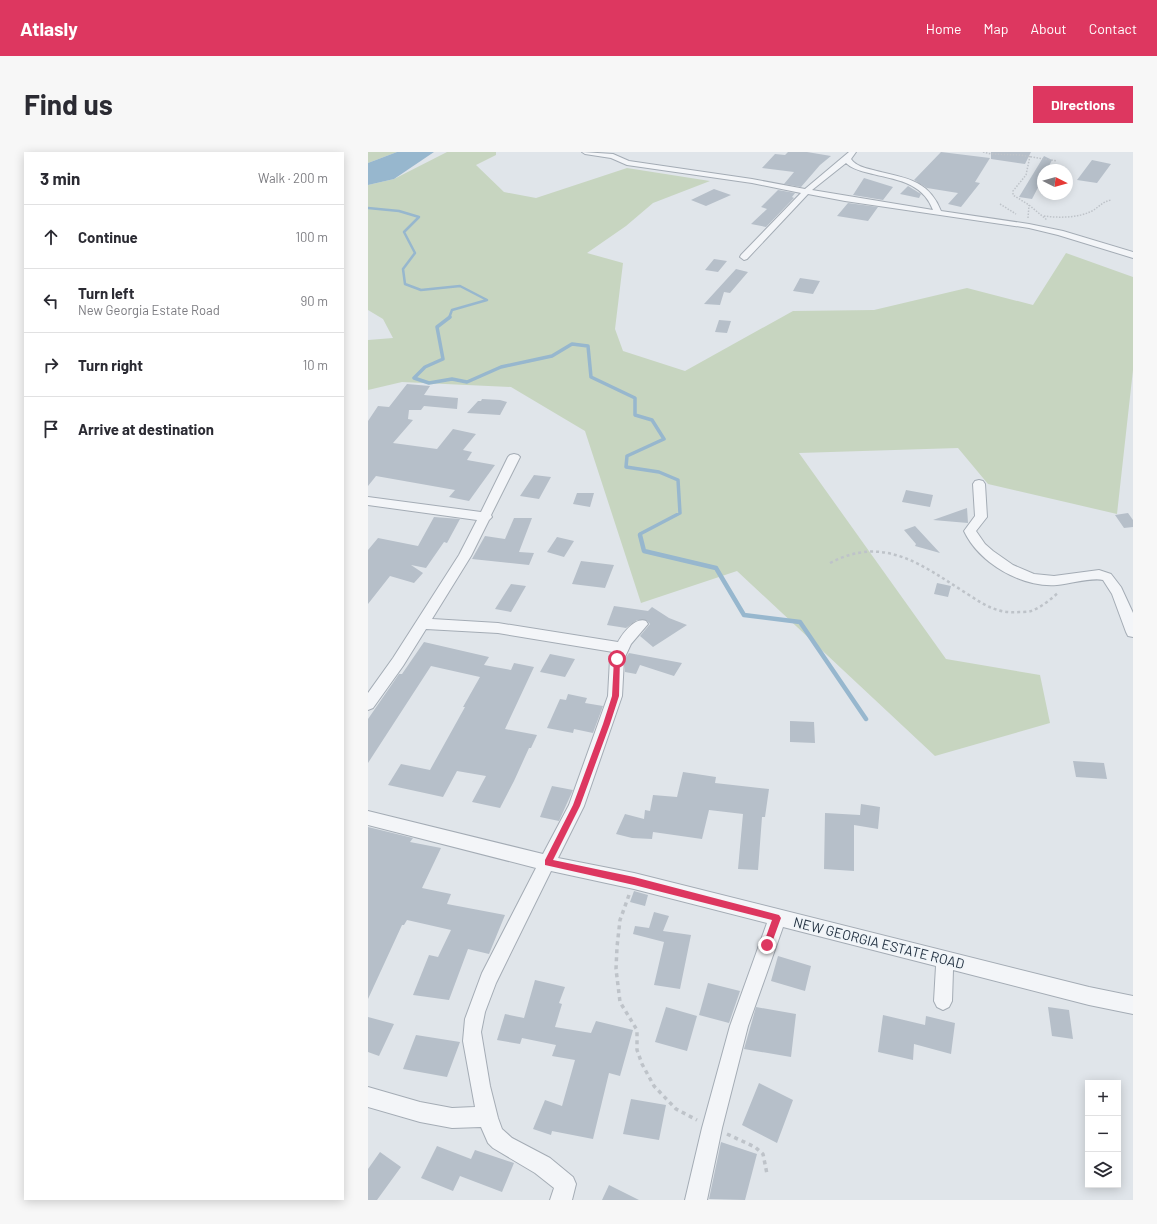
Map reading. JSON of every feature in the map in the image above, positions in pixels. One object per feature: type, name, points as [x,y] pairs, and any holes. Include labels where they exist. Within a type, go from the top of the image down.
[{"type":"street","points":[[585,152],[613,156],[627,162],[752,180],[845,199],[1029,226],[1060,233],[1133,255]]},
{"type":"street","points":[[744,257],[807,191],[847,159],[853,152]]},
{"type":"street","points":[[847,159],[854,166],[909,181],[923,188],[935,203],[938,212]]},
{"type":"street","points":[[368,704],[398,662],[466,556],[514,457]]},
{"type":"street","points":[[979,484],[981,517],[970,531],[972,537],[978,544],[993,558],[1038,580],[1072,579],[1099,576],[1108,578],[1120,600],[1133,632]]},
{"type":"street","points":[[368,501],[486,517]]},
{"type":"street","points":[[423,624],[473,625],[528,631],[622,648]]},
{"type":"street","points":[[561,1200],[566,1184],[539,1162],[508,1148],[494,1135],[488,1117],[475,1062],[472,1032],[478,1005],[488,979],[576,806],[615,696],[617,659],[625,641],[641,624]]},
{"type":"street","name":"NEW GEORGIA ESTATE ROAD","points":[[368,818],[548,863],[634,881],[1089,996],[1133,1005]]},
{"type":"street","points":[[696,1200],[712,1128],[739,1026],[777,918]]},
{"type":"street","points":[[943,1000],[946,960]]},
{"type":"street","points":[[368,1097],[420,1112],[452,1118],[488,1117]]},
{"type":"path","points":[[983,152],[990,154],[1030,156],[1057,161]]},
{"type":"path","points":[[1030,156],[1026,176],[1023,182],[1013,191],[1013,195],[1044,216],[1060,233]]},
{"type":"path","points":[[1044,216],[1058,217],[1090,212],[1100,203],[1111,200]]},
{"type":"path","points":[[1000,204],[1017,214]]},
{"type":"path","points":[[830,563],[845,555],[862,551],[889,552],[905,557],[991,609],[1009,613],[1031,611],[1049,601],[1072,579]]},
{"type":"path","points":[[634,881],[620,920],[616,969],[620,1002],[636,1030],[637,1050],[642,1064],[654,1086],[676,1109],[712,1128],[755,1147],[763,1154],[767,1174]]},
{"type":"green space","points":[[368,152],[397,152],[368,163]]},
{"type":"green space","points":[[447,152],[496,152],[496,155],[476,165],[504,192],[536,198],[627,168],[710,181],[653,203],[626,226],[587,253],[623,263],[615,329],[623,351],[685,371],[793,311],[874,310],[967,288],[1033,305],[1066,253],[1133,277],[1133,370],[1117,514],[988,484],[958,448],[799,453],[946,659],[1040,675],[1050,723],[935,756],[737,571],[641,603],[585,431],[511,387],[402,382],[368,390],[368,340],[393,338],[383,319],[368,310],[368,185],[394,179]]},
{"type":"water","points":[[397,152],[434,152],[394,179],[368,185],[368,163]]},
{"type":"building","points":[[788,152],[807,152],[831,156],[820,165],[801,187],[784,184],[794,172],[762,168],[775,154],[785,155]]},
{"type":"building","points":[[941,152],[990,158],[975,182],[980,183],[961,207],[948,204],[958,193],[927,188],[914,180]]},
{"type":"building","points":[[991,152],[1031,152],[1025,164],[991,159]]},
{"type":"building","points":[[1044,156],[1052,160],[1050,164],[1039,164]]},
{"type":"building","points":[[1092,160],[1111,164],[1097,183],[1077,180]]},
{"type":"building","points":[[1037,167],[1037,189],[1032,199],[1019,197]]},
{"type":"building","points":[[864,178],[893,187],[883,200],[853,195]]},
{"type":"building","points":[[908,186],[921,194],[919,198],[900,194]]},
{"type":"building","points":[[714,189],[731,195],[706,206],[691,200]]},
{"type":"building","points":[[778,190],[795,193],[792,197],[794,198],[766,227],[751,224],[767,209],[761,207]]},
{"type":"building","points":[[848,203],[878,207],[868,221],[837,216]]},
{"type":"building","points":[[714,259],[727,261],[718,272],[705,270]]},
{"type":"building","points":[[736,269],[748,272],[730,293],[724,292],[720,305],[704,304]]},
{"type":"building","points":[[800,278],[820,281],[813,294],[793,291]]},
{"type":"building","points":[[719,320],[731,321],[727,333],[715,332]]},
{"type":"building","points":[[407,384],[430,386],[424,395],[458,398],[457,409],[424,406],[421,410],[409,410],[408,419],[413,420],[393,443],[437,449],[453,429],[476,434],[463,450],[472,452],[467,460],[495,465],[469,501],[449,497],[455,490],[376,476],[368,486],[368,421],[378,406],[389,407]]},
{"type":"building","points":[[482,399],[507,402],[500,415],[467,413],[478,401],[481,401]]},
{"type":"building","points":[[534,475],[551,477],[539,499],[520,496]]},
{"type":"building","points":[[906,490],[933,495],[930,507],[902,502]]},
{"type":"building","points":[[577,493],[594,493],[590,507],[573,504]]},
{"type":"building","points":[[967,508],[968,523],[933,520]]},
{"type":"building","points":[[1128,513],[1133,520],[1133,527],[1124,528],[1115,515]]},
{"type":"building","points":[[434,517],[460,519],[447,543],[444,542],[426,568],[411,565],[423,573],[414,583],[390,576],[368,604],[368,550],[378,538],[418,546]]},
{"type":"building","points":[[514,518],[532,518],[519,552],[534,553],[529,565],[472,559],[485,536],[505,539]]},
{"type":"building","points":[[915,526],[940,553],[915,546],[916,544],[904,530]]},
{"type":"building","points":[[557,537],[574,541],[564,557],[547,552]]},
{"type":"building","points":[[581,561],[614,565],[605,588],[572,584]]},
{"type":"building","points":[[937,583],[951,586],[948,597],[934,594]]},
{"type":"building","points":[[511,584],[526,586],[511,612],[495,609]]},
{"type":"building","points":[[614,606],[648,611],[652,607],[669,618],[687,625],[653,647],[640,636],[650,624],[646,620],[637,620],[626,628],[607,625]]},
{"type":"building","points":[[424,642],[489,657],[484,665],[511,670],[514,663],[534,667],[505,729],[537,735],[531,748],[529,748],[500,808],[472,802],[486,776],[457,771],[443,797],[388,785],[401,764],[430,770],[480,677],[431,666],[368,763],[368,719],[399,674],[402,674]]},
{"type":"building","points":[[629,653],[682,663],[674,676],[640,665],[636,674],[625,672],[625,659]]},
{"type":"building","points":[[550,654],[575,659],[565,677],[540,672]]},
{"type":"building","points":[[568,694],[587,698],[585,703],[603,706],[593,733],[574,729],[573,733],[547,728],[560,699],[566,700]]},
{"type":"building","points":[[790,721],[814,722],[815,743],[790,742]]},
{"type":"building","points":[[1073,761],[1104,763],[1107,779],[1076,777]]},
{"type":"building","points":[[683,772],[716,777],[715,783],[769,789],[765,817],[762,817],[758,870],[738,869],[743,814],[709,810],[702,839],[653,832],[652,839],[632,838],[616,834],[625,814],[644,819],[645,810],[650,811],[653,795],[677,797]]},
{"type":"building","points":[[552,786],[573,790],[559,821],[540,817]]},
{"type":"building","points":[[861,804],[880,807],[878,829],[854,825],[854,871],[824,869],[825,813],[860,815]]},
{"type":"building","points":[[368,827],[413,838],[410,842],[441,848],[422,888],[451,894],[447,904],[505,915],[489,954],[468,949],[449,1000],[413,995],[429,955],[438,957],[451,930],[407,920],[404,925],[402,925],[368,999]]},
{"type":"building","points":[[634,891],[648,895],[645,906],[630,902]]},
{"type":"building","points":[[654,912],[669,916],[663,931],[691,935],[680,989],[654,985],[664,942],[633,934],[635,926],[649,928]]},
{"type":"building","points":[[778,956],[811,966],[805,991],[771,981]]},
{"type":"building","points":[[535,980],[565,987],[559,1003],[562,1004],[555,1027],[591,1033],[596,1021],[633,1030],[620,1076],[609,1073],[593,1139],[552,1131],[551,1135],[533,1129],[545,1100],[562,1106],[575,1060],[552,1056],[556,1045],[522,1038],[520,1044],[497,1040],[505,1014],[524,1018]]},
{"type":"building","points":[[708,983],[740,991],[729,1023],[699,1015]]},
{"type":"building","points":[[666,1007],[697,1016],[687,1051],[655,1042]]},
{"type":"building","points":[[756,1007],[796,1014],[791,1057],[744,1049]]},
{"type":"building","points":[[1048,1007],[1069,1010],[1073,1039],[1052,1036]]},
{"type":"building","points":[[883,1015],[925,1025],[926,1016],[955,1023],[951,1054],[914,1044],[913,1060],[878,1052]]},
{"type":"building","points":[[368,1017],[394,1024],[379,1056],[368,1052]]},
{"type":"building","points":[[416,1035],[460,1042],[447,1077],[403,1069]]},
{"type":"building","points":[[759,1083],[793,1100],[777,1143],[742,1125]]},
{"type":"building","points":[[631,1099],[666,1105],[659,1140],[623,1134]]},
{"type":"building","points":[[721,1142],[757,1154],[745,1200],[709,1199]]},
{"type":"building","points":[[437,1146],[471,1159],[475,1150],[514,1163],[502,1192],[460,1176],[453,1191],[421,1178]]},
{"type":"building","points":[[380,1152],[401,1167],[377,1200],[368,1200],[368,1169]]},
{"type":"building","points":[[609,1185],[639,1200],[602,1200]]},
{"type":"waterway","points":[[368,208],[399,211],[419,217],[404,232],[415,253],[403,269],[405,284],[421,290],[460,286],[487,300],[452,310],[449,318]]},
{"type":"waterway","points":[[449,318],[437,327],[443,359],[425,367],[414,378],[429,383],[452,379],[467,382],[501,367],[552,356],[572,344],[588,346],[591,377],[635,398],[635,415],[652,420],[664,439],[627,456],[626,467],[659,472],[678,480],[680,513],[640,535]]},
{"type":"waterway","points":[[640,535],[644,551],[716,568],[744,615],[800,622],[866,719]]},
{"type":"route","points":[[617,659],[615,696],[606,724],[576,806],[548,863],[634,881],[777,918],[767,945]]}]
